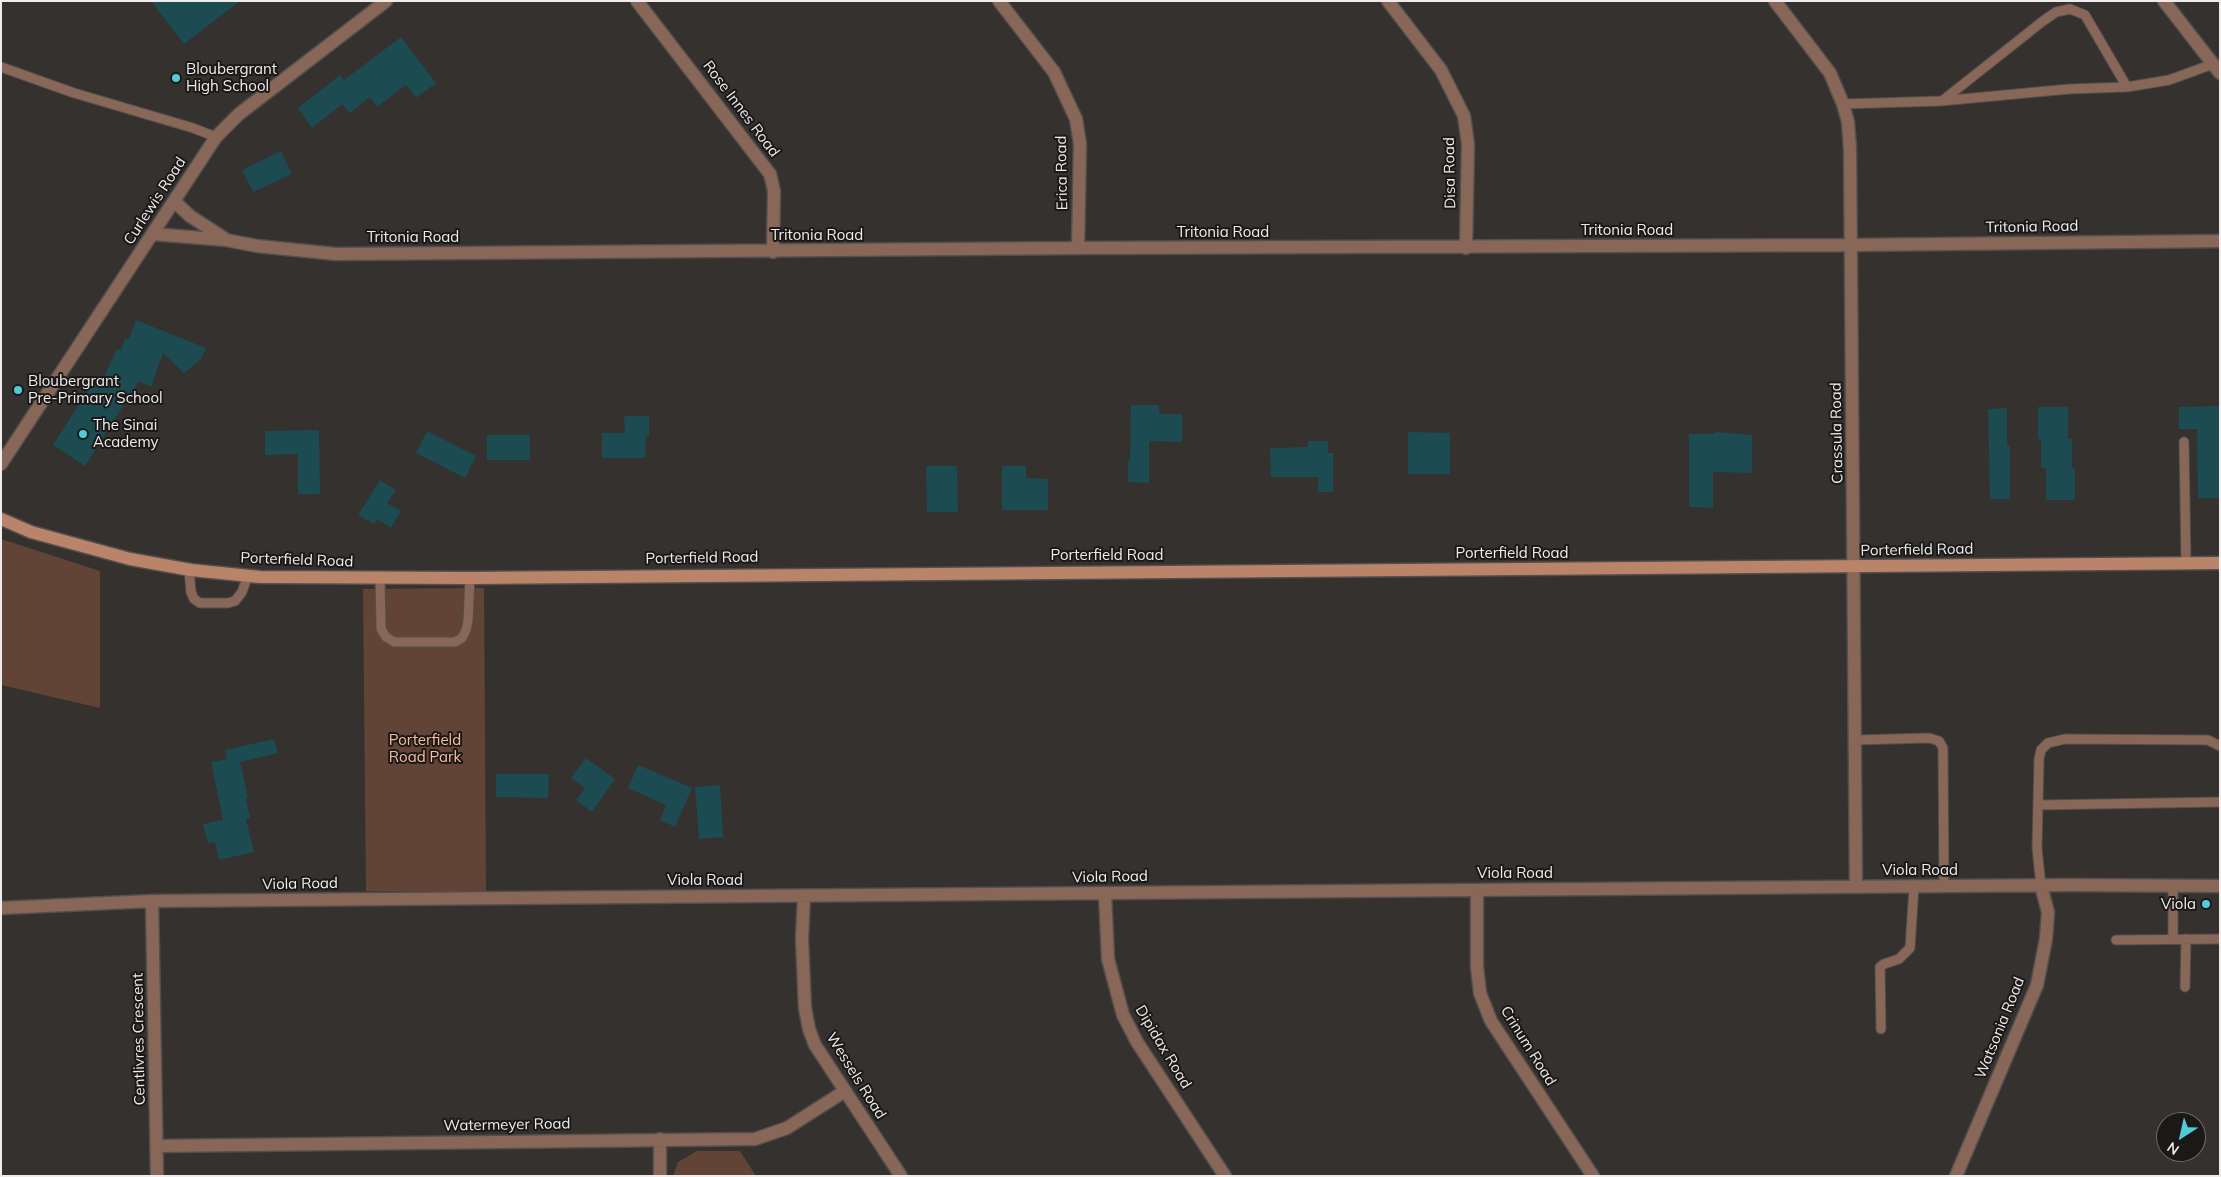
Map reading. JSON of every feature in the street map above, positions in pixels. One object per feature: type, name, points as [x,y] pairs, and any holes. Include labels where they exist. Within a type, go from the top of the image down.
[{"type":"street","name":"Curlewis Road","points":[[1,464],[216,137],[239,114],[386,1]]},
{"type":"street","name":"Rose Innes Road","points":[[637,1],[770,174],[774,191],[773,252]]},
{"type":"street","name":"Erica Road","points":[[999,1],[1054,72],[1076,119],[1080,144],[1078,248]]},
{"type":"street","name":"Disa Road","points":[[1388,1],[1441,70],[1464,116],[1468,144],[1466,248]]},
{"type":"street","name":"Crassula Road","points":[[1775,1],[1830,73],[1843,104],[1848,122],[1852,245],[1856,887]]},
{"type":"street","points":[[2164,1],[2216,68]]},
{"type":"street","name":"Tritonia Road","points":[[174,201],[190,216],[226,240]]},
{"type":"street","name":"Tritonia Road","points":[[153,234],[226,240],[257,246],[336,254],[773,252],[1078,248],[1466,248],[2220,241]]},
{"type":"street","name":"Porterfield Road","points":[[1,520],[32,532],[130,559],[189,570],[248,575],[380,578],[2220,563]]},
{"type":"street","name":"Viola Road","points":[[1,908],[152,902],[1944,886],[2220,886]]},
{"type":"street","name":"Watsonia Road","points":[[1956,1176],[2036,985],[2046,939],[2048,912],[2041,886]]},
{"type":"street","name":"Crinum Road","points":[[1477,890],[1477,967],[1480,994],[1491,1021],[1592,1176]]},
{"type":"street","name":"Dipidax Road","points":[[1105,893],[1108,959],[1123,1015],[1137,1042],[1225,1176]]},
{"type":"street","name":"Wessels Road","points":[[804,896],[802,939],[805,1008],[809,1030],[815,1045],[901,1176]]},
{"type":"street","name":"Centlivres Crescent","points":[[152,902],[156,1176]]},
{"type":"street","name":"Watermeyer Road","points":[[157,1146],[660,1139],[744,1140],[766,1137],[787,1128],[845,1091]]},
{"type":"street","points":[[660,1139],[660,1176]]},
{"type":"lane","points":[[1941,101],[2043,21],[2056,12],[2070,8],[2085,15],[2127,87]]},
{"type":"lane","points":[[1,67],[74,93],[193,128],[216,137]]},
{"type":"lane","points":[[1843,104],[1941,101],[2070,89],[2127,87],[2169,80],[2216,68]]},
{"type":"lane","points":[[2184,442],[2186,563]]},
{"type":"lane","points":[[189,570],[191,592],[194,599],[200,602],[228,603],[235,601],[242,592],[248,575]]},
{"type":"lane","points":[[380,578],[381,629],[386,637],[394,642],[455,642],[462,638],[466,630],[470,578]]},
{"type":"lane","points":[[1855,740],[1929,738],[1939,741],[1942,748],[1944,886]]},
{"type":"lane","points":[[2041,886],[2037,848],[2040,752],[2044,746],[2053,740],[2065,739],[2208,740],[2220,746]]},
{"type":"lane","points":[[2038,805],[2220,802]]},
{"type":"lane","points":[[1881,1029],[1880,967],[1899,958],[1910,948],[1914,887]]},
{"type":"lane","points":[[2173,939],[2174,887]]},
{"type":"lane","points":[[2116,940],[2220,939]]},
{"type":"lane","points":[[2186,940],[2186,986]]},
{"type":"green space","points":[[1,539],[100,571],[100,708],[1,685]]},
{"type":"green space","name":"Porterfield Road Park","points":[[484,588],[486,891],[366,891],[363,589]]},
{"type":"green space","points":[[697,1151],[740,1151],[756,1176],[673,1176],[678,1162]]},
{"type":"building","points":[[151,1],[240,1],[184,44]]},
{"type":"building","points":[[401,37],[436,83],[416,98],[406,85],[377,107],[370,97],[350,113],[342,104],[312,128],[298,108],[340,75],[344,80]]},
{"type":"building","points":[[281,151],[292,174],[253,192],[242,170]]},
{"type":"building","points":[[136,320],[206,348],[201,359],[184,373],[163,353],[151,387],[139,381],[85,466],[53,445],[97,376],[103,379],[117,349],[121,350],[125,339],[129,339]]},
{"type":"building","points":[[1131,405],[1159,405],[1159,414],[1182,414],[1182,442],[1149,441],[1149,483],[1128,482]]},
{"type":"building","points":[[2219,406],[2220,498],[2198,498],[2197,429],[2179,429],[2179,407]]},
{"type":"building","points":[[2038,407],[2068,407],[2068,439],[2072,439],[2072,468],[2075,468],[2075,500],[2046,500],[2046,468],[2041,468],[2041,439],[2038,439]]},
{"type":"building","points":[[2007,408],[2007,446],[2010,446],[2010,499],[1990,499],[1988,409]]},
{"type":"building","points":[[624,416],[649,416],[649,436],[646,436],[645,458],[602,458],[602,433],[625,433]]},
{"type":"building","points":[[319,430],[320,494],[298,494],[298,454],[265,455],[265,431]]},
{"type":"building","points":[[427,431],[476,456],[465,478],[416,453]]},
{"type":"building","points":[[1408,432],[1450,433],[1450,474],[1408,474]]},
{"type":"building","points":[[1715,432],[1752,435],[1752,473],[1713,472],[1713,508],[1689,507],[1689,434],[1715,434]]},
{"type":"building","points":[[487,435],[530,435],[530,460],[487,460]]},
{"type":"building","points":[[1308,441],[1328,441],[1328,453],[1333,453],[1333,492],[1318,492],[1318,477],[1271,477],[1270,448],[1308,447]]},
{"type":"building","points":[[926,466],[957,466],[958,512],[927,512]]},
{"type":"building","points":[[1002,466],[1026,466],[1026,478],[1048,479],[1048,510],[1002,510]]},
{"type":"building","points":[[380,480],[396,490],[387,503],[401,511],[391,528],[377,519],[374,524],[358,515]]},
{"type":"building","points":[[274,739],[278,753],[240,762],[248,797],[246,798],[250,818],[246,819],[254,852],[219,860],[215,842],[208,843],[203,824],[223,820],[211,762],[227,759],[225,750]]},
{"type":"building","points":[[586,758],[615,779],[592,812],[576,800],[585,788],[571,778]]},
{"type":"building","points":[[638,765],[692,788],[675,827],[660,820],[666,805],[628,788]]},
{"type":"building","points":[[496,774],[549,774],[548,798],[496,797]]},
{"type":"building","points":[[720,785],[723,837],[699,839],[695,787]]},
{"type":"place","name":"Bloubergrant High School","points":[[176,78]]},
{"type":"place","name":"Bloubergrant Pre-Primary School","points":[[18,390]]},
{"type":"place","name":"The Sinai Academy","points":[[83,434]]},
{"type":"place","name":"Viola","points":[[2206,904]]}]
